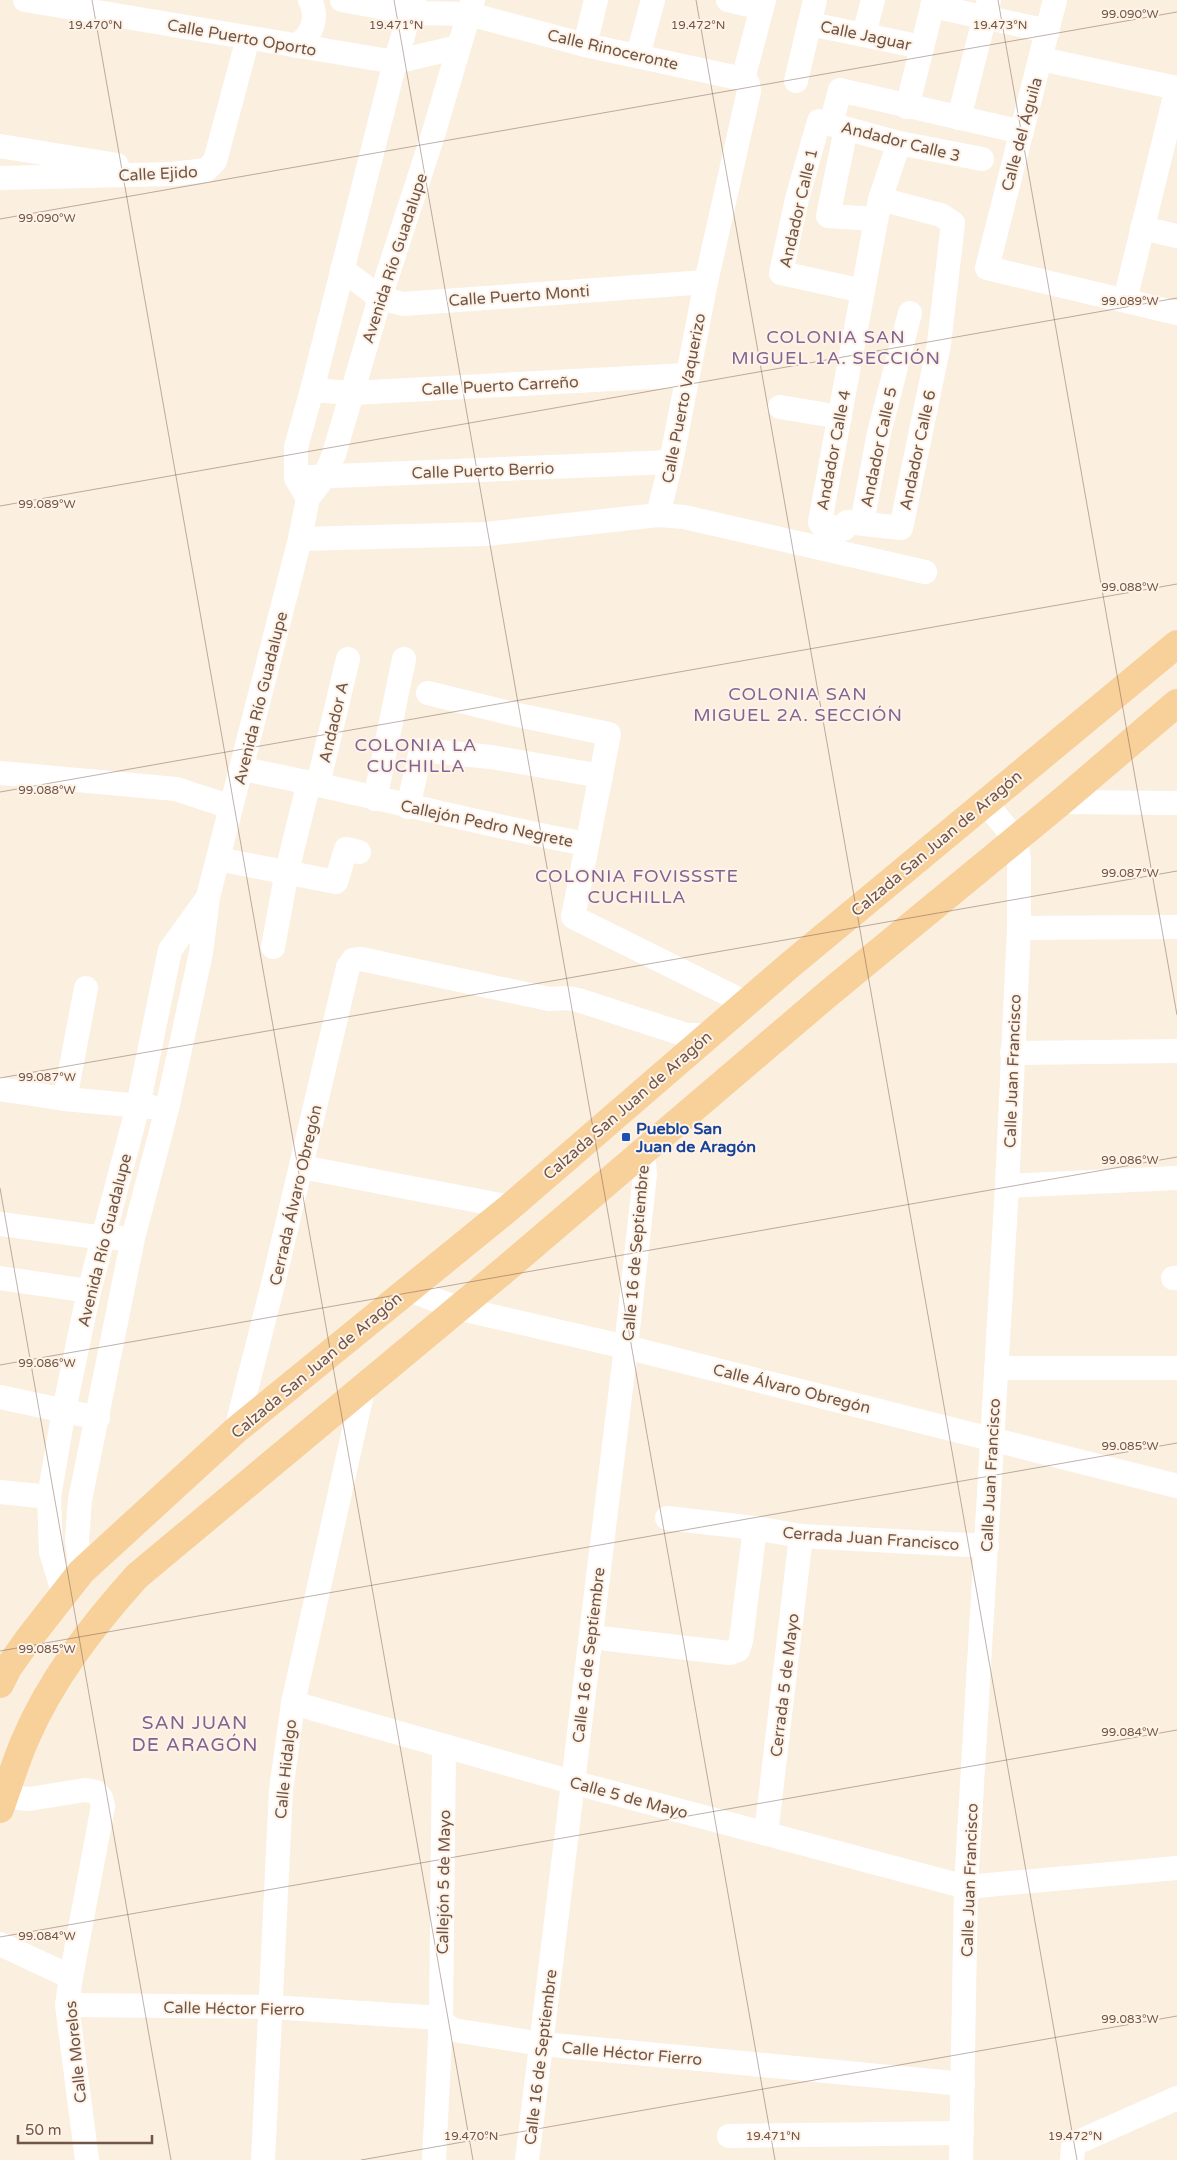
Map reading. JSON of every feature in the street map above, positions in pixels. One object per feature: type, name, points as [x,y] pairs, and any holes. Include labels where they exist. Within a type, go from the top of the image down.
[{"type":"main road","name":"Calzada San Juan de Aragón","points":[[0,1684],[8,1668],[81,1572],[236,1430],[510,1207],[707,1036],[985,802],[1177,644]]},
{"type":"main road","points":[[1,1801],[25,1740],[55,1682],[105,1612],[137,1576],[502,1272],[643,1150],[1177,704]]},
{"type":"street","name":"Calle Puerto Oporto","points":[[25,0],[395,62],[458,47]]},
{"type":"street","points":[[296,46],[304,40],[314,22],[314,12],[310,0]]},
{"type":"street","points":[[342,0],[413,7],[471,7]]},
{"type":"street","points":[[585,45],[596,0]]},
{"type":"street","points":[[638,55],[653,0]]},
{"type":"street","points":[[728,0],[763,4]]},
{"type":"street","points":[[796,81],[816,0]]},
{"type":"street","points":[[864,34],[873,0]]},
{"type":"street","name":"Calle del Águila","points":[[1055,0],[987,268],[1125,300]]},
{"type":"street","points":[[907,107],[933,3],[986,9],[1048,31]]},
{"type":"street","name":"Calle Puerto Vaquerizo","points":[[658,515],[671,462],[763,4]]},
{"type":"street","name":"Avenida Río Guadalupe","points":[[81,1572],[77,1540],[80,1500],[133,1238],[166,1108],[201,953],[208,897],[231,807],[243,769],[300,539],[302,488],[296,446],[312,390],[395,62],[413,7]]},
{"type":"street","name":"Avenida Río Guadalupe","points":[[302,488],[325,476],[334,454],[380,298],[433,135],[471,7]]},
{"type":"street","name":"Calle Rinoceronte","points":[[471,7],[585,45],[638,55],[746,85]]},
{"type":"street","points":[[960,118],[986,9]]},
{"type":"street","name":"Calle Jaguar","points":[[810,24],[922,47]]},
{"type":"street","name":"Calle Ejido","points":[[0,178],[173,174],[206,170],[215,161],[248,38]]},
{"type":"street","points":[[1041,59],[1177,88],[1168,165],[1142,228],[1125,300],[1177,313]]},
{"type":"street","points":[[878,209],[828,216],[832,125],[840,90],[1022,132]]},
{"type":"street","name":"Andador Calle 3","points":[[832,125],[969,164]]},
{"type":"street","name":"Andador Calle 1","points":[[832,125],[797,199],[781,273],[863,291]]},
{"type":"street","name":"Andador Calle 4","points":[[862,523],[846,522],[844,529],[820,524],[878,209],[899,143]]},
{"type":"street","points":[[0,146],[173,174]]},
{"type":"street","name":"Andador Calle 6","points":[[862,523],[901,528],[939,344],[953,223],[941,215],[878,209]]},
{"type":"street","points":[[1142,228],[1177,236]]},
{"type":"street","name":"Calle Puerto Monti","points":[[342,269],[380,298],[403,304],[706,282]]},
{"type":"street","name":"Andador Calle 5","points":[[862,523],[879,433],[910,313]]},
{"type":"street","name":"Calle Puerto Carreño","points":[[312,390],[352,393],[687,375]]},
{"type":"street","points":[[780,407],[840,417]]},
{"type":"street","name":"Calle Puerto Berrio","points":[[325,476],[671,462]]},
{"type":"street","points":[[300,539],[486,534],[658,515],[684,517],[925,572]]},
{"type":"street","name":"Andador A","points":[[273,947],[287,871],[314,783],[348,659]]},
{"type":"street","points":[[375,799],[404,659]]},
{"type":"street","points":[[428,693],[518,715],[609,734],[587,844]]},
{"type":"street","points":[[408,807],[421,750],[491,757],[601,776]]},
{"type":"street","name":"Callejón Pedro Negrete","points":[[243,769],[314,783],[522,833],[587,844],[573,917],[746,1004]]},
{"type":"street","points":[[0,773],[176,789],[231,807]]},
{"type":"street","points":[[985,802],[1016,840]]},
{"type":"street","points":[[1061,802],[1177,803]]},
{"type":"street","name":"Calle Juan Francisco","points":[[961,2160],[966,1887],[1007,1186],[1019,928],[1019,860],[1016,840]]},
{"type":"street","points":[[218,859],[336,882],[346,849],[359,852]]},
{"type":"street","name":"Avenida Río Guadalupe","points":[[64,1594],[51,1552],[49,1497],[64,1410],[90,1291],[138,1106],[170,950],[208,897]]},
{"type":"street","points":[[1019,928],[1177,927]]},
{"type":"street","name":"Cerrada Álvaro Obregón","points":[[236,1430],[302,1166],[348,967],[353,960],[371,961],[549,1000],[567,998],[578,1000],[686,1035],[707,1036]]},
{"type":"street","points":[[65,1099],[86,988]]},
{"type":"street","points":[[1012,1053],[1177,1051]]},
{"type":"street","points":[[0,1089],[65,1099],[166,1108]]},
{"type":"street","name":"Calle 16 de Septiembre","points":[[527,2160],[626,1347],[645,1175],[643,1150]]},
{"type":"street","points":[[302,1166],[510,1207]]},
{"type":"street","points":[[1007,1186],[1177,1178]]},
{"type":"street","points":[[0,1224],[104,1238],[133,1238]]},
{"type":"street","points":[[0,1278],[90,1291]]},
{"type":"street","name":"Calle Álvaro Obregón","points":[[407,1290],[457,1308],[626,1347],[1177,1486]]},
{"type":"street","points":[[996,1368],[1177,1368]]},
{"type":"street","name":"Calle Hidalgo","points":[[263,2160],[272,2007],[281,1790],[293,1703],[364,1385]]},
{"type":"street","points":[[0,1397],[98,1418]]},
{"type":"street","points":[[0,1492],[49,1497]]},
{"type":"street","name":"Cerrada Juan Francisco","points":[[667,1518],[755,1528],[801,1536],[987,1546]]},
{"type":"street","points":[[591,1637],[730,1653],[738,1650],[755,1528]]},
{"type":"street","name":"Cerrada 5 de Mayo","points":[[766,1834],[801,1536]]},
{"type":"street","name":"Calle 5 de Mayo","points":[[293,1703],[572,1782],[966,1887]]},
{"type":"street","name":"Callejón 5 de Mayo","points":[[434,2160],[441,2018],[444,1746]]},
{"type":"street","name":"Calle Morelos","points":[[1,1801],[29,1799],[85,1790],[96,1792],[103,1806],[67,2005],[87,2160]]},
{"type":"street","points":[[966,1887],[1177,1868]]},
{"type":"street","points":[[0,1944],[71,1977]]},
{"type":"street","name":"Calle Héctor Fierro","points":[[67,2005],[272,2007],[441,2018],[453,2030],[542,2044],[963,2084]]},
{"type":"street","points":[[1073,2153],[1177,2098]]},
{"type":"street","points":[[729,2136],[962,2133]]},
{"type":"place","name":"Pueblo San Juan de Aragón","points":[[626,1137]]},
{"type":"district","name":"COLONIA SAN MIGUEL 1A. SECCIÓN","points":[[836,347]]},
{"type":"district","name":"COLONIA SAN MIGUEL 2A. SECCIÓN","points":[[798,704]]},
{"type":"district","name":"COLONIA LA CUCHILLA","points":[[416,755]]},
{"type":"district","name":"COLONIA FOVISSSTE CUCHILLA","points":[[637,886]]},
{"type":"district","name":"SAN JUAN DE ARAGÓN","points":[[195,1733]]}]
